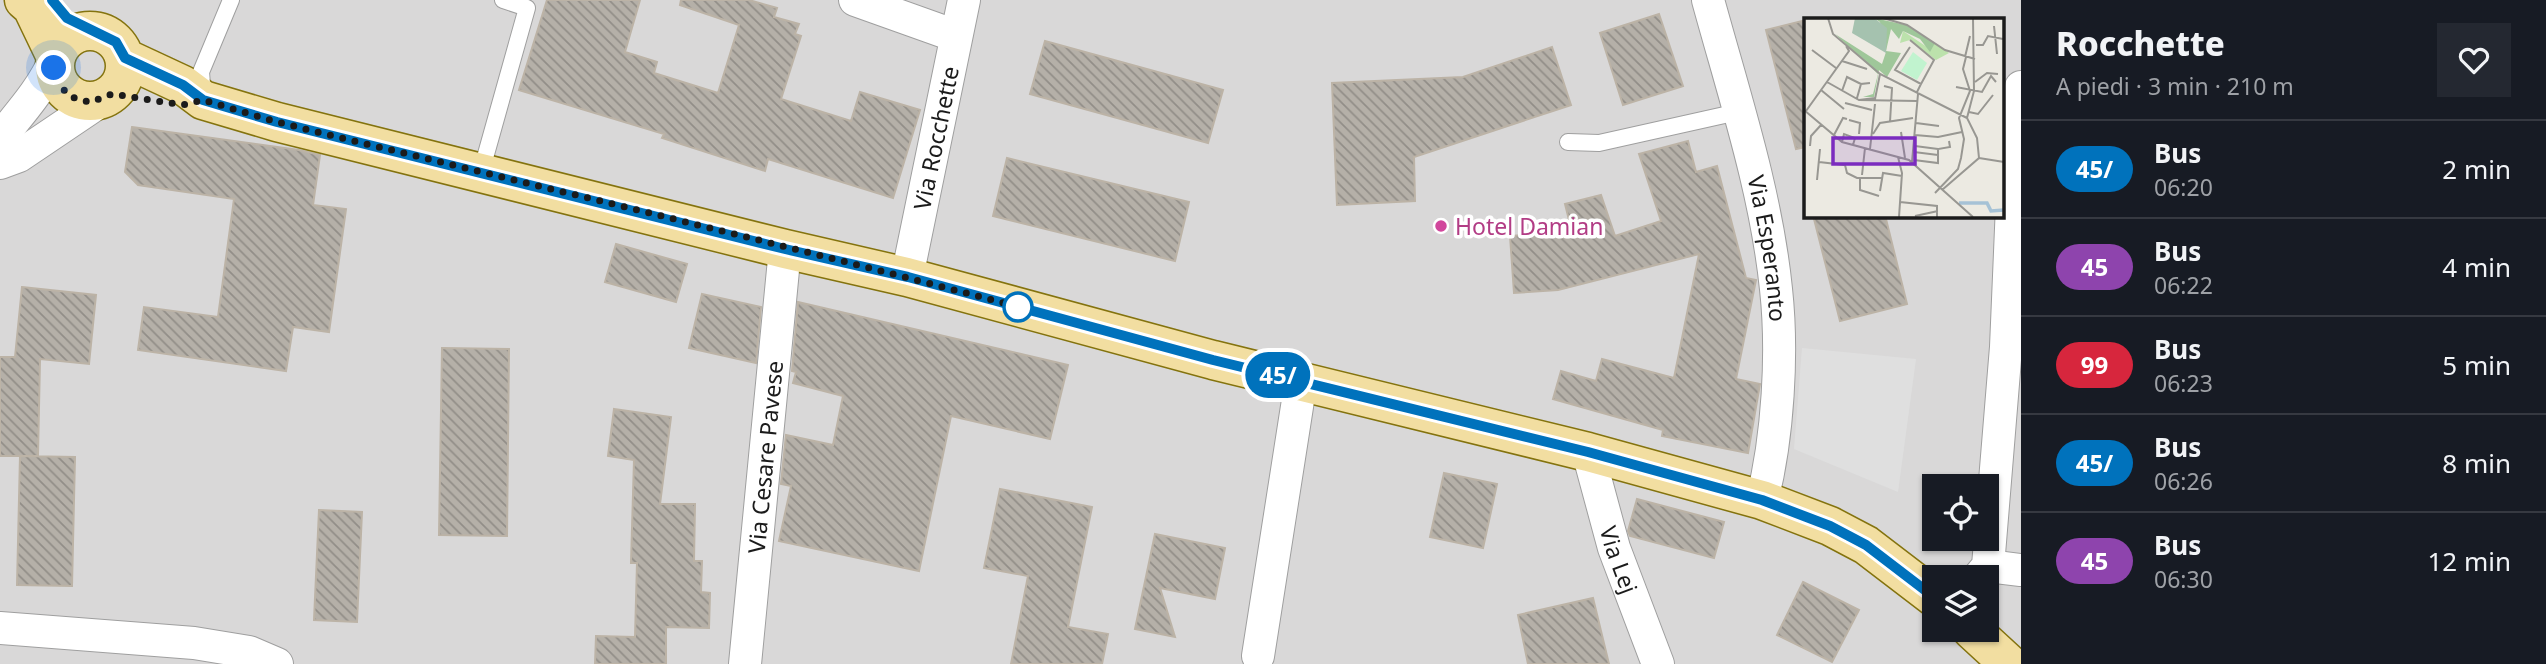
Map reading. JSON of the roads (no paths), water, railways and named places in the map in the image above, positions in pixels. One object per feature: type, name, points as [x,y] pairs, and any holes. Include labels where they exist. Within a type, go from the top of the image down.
[{"type":"main road","points":[[24,0],[32,7],[56,57]]},
{"type":"main road","points":[[52,0],[67,18],[91,31]]},
{"type":"main road","points":[[107,97],[124,78],[125,58],[116,42],[100,32],[73,35],[60,48],[56,57],[56,79],[70,96],[91,102],[107,97],[183,105],[203,100]]},
{"type":"main road","points":[[125,58],[183,85],[203,100],[277,122],[785,249],[908,277],[1213,360],[1588,452],[1762,500],[1830,526],[1866,545],[1922,588]]},
{"type":"main road","points":[[1985,642],[2009,664]]},
{"type":"street","points":[[855,0],[956,36]]},
{"type":"street","name":"Via Rocchette","points":[[908,277],[964,0]]},
{"type":"street","name":"Via Esperanto","points":[[1708,0],[1757,183],[1776,289],[1779,384],[1771,463],[1762,500]]},
{"type":"street","points":[[0,138],[15,123],[41,86],[56,57]]},
{"type":"street","points":[[1984,565],[2014,348],[2021,87]]},
{"type":"street","points":[[0,163],[19,156],[107,97]]},
{"type":"street","name":"Via Cesare Pavese","points":[[745,664],[785,249]]},
{"type":"street","points":[[1258,656],[1301,381]]},
{"type":"street","name":"Via Lej","points":[[1588,452],[1614,548],[1658,664]]},
{"type":"street","points":[[1999,571],[2021,570]]},
{"type":"street","points":[[0,628],[194,643],[249,652],[277,664]]},
{"type":"lane","points":[[203,100],[201,72],[231,0]]},
{"type":"lane","points":[[481,172],[527,8],[503,0]]},
{"type":"lane","points":[[1569,142],[1598,143],[1738,112]]},
{"type":"place","name":"Hotel Damian","points":[[1441,226]]}]
